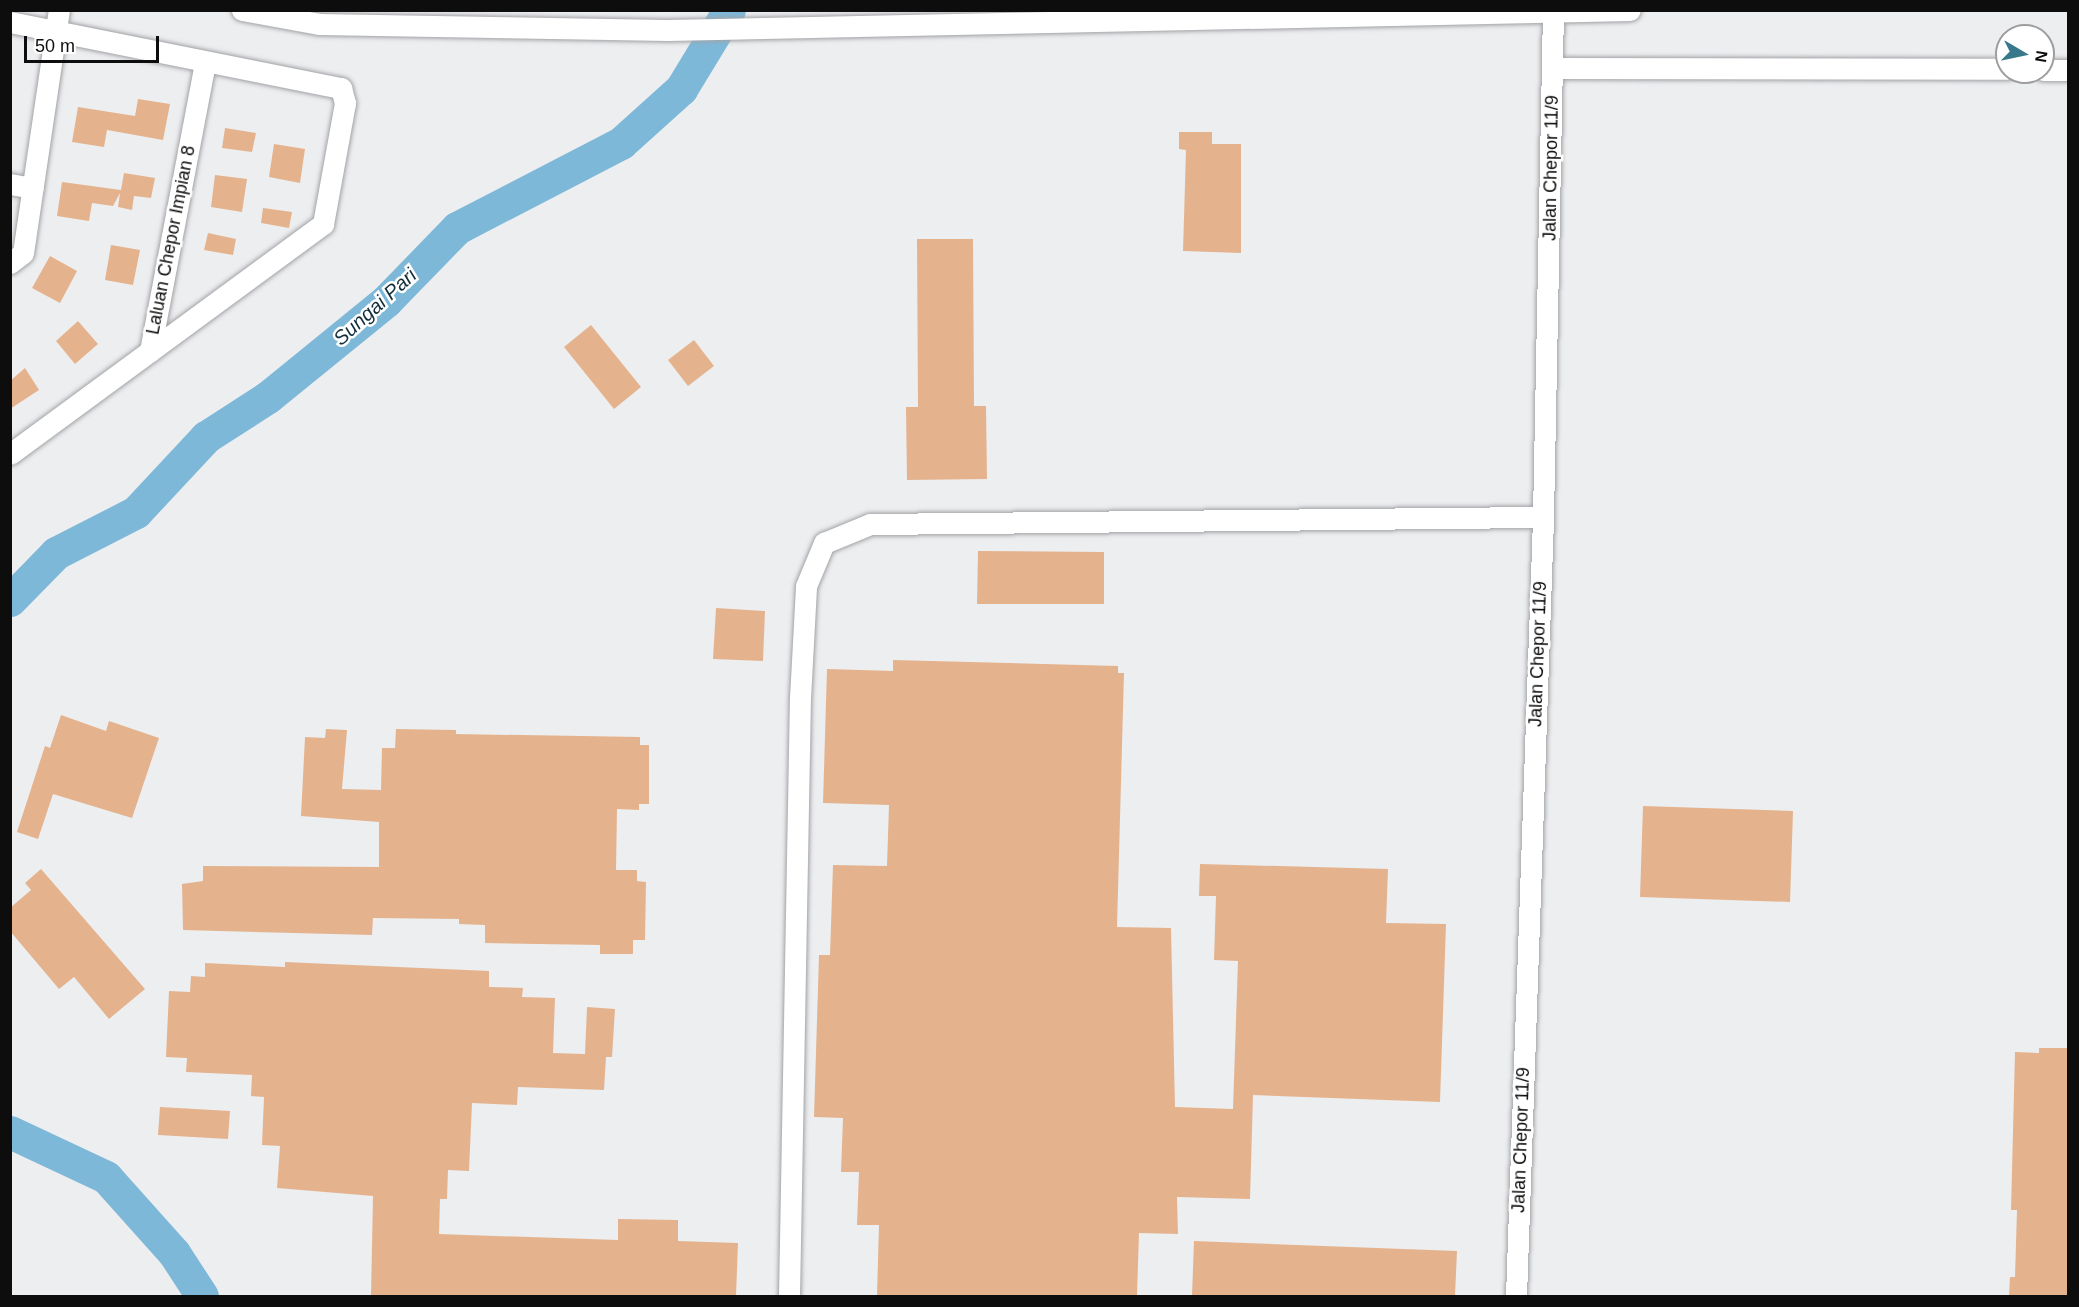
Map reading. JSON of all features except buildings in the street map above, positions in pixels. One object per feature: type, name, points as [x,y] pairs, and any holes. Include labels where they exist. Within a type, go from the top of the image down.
[{"type":"street","points":[[242,10],[318,24],[667,30],[1630,10]]},
{"type":"street","name":"Jalan Chepor 11/9","points":[[1516,1296],[1543,517],[1553,68],[1552,12]]},
{"type":"street","points":[[10,22],[57,21],[205,63],[341,88],[345,103],[323,224],[150,351]]},
{"type":"street","points":[[10,263],[23,253],[57,21]]},
{"type":"street","name":"Laluan Chepor Impian 8","points":[[10,454],[150,351],[205,63]]},
{"type":"street","points":[[1553,68],[1995,69]]},
{"type":"street","points":[[10,184],[33,188]]},
{"type":"street","points":[[789,1296],[800,698],[806,586],[824,543],[870,524],[1543,517]]},
{"type":"waterway","name":"Sungai Pari","points":[[10,600],[56,553],[136,512],[206,437],[268,397],[386,301],[457,228],[621,143],[681,89],[729,10]]},
{"type":"waterway","points":[[10,1132],[106,1177],[174,1253],[202,1296]]}]
